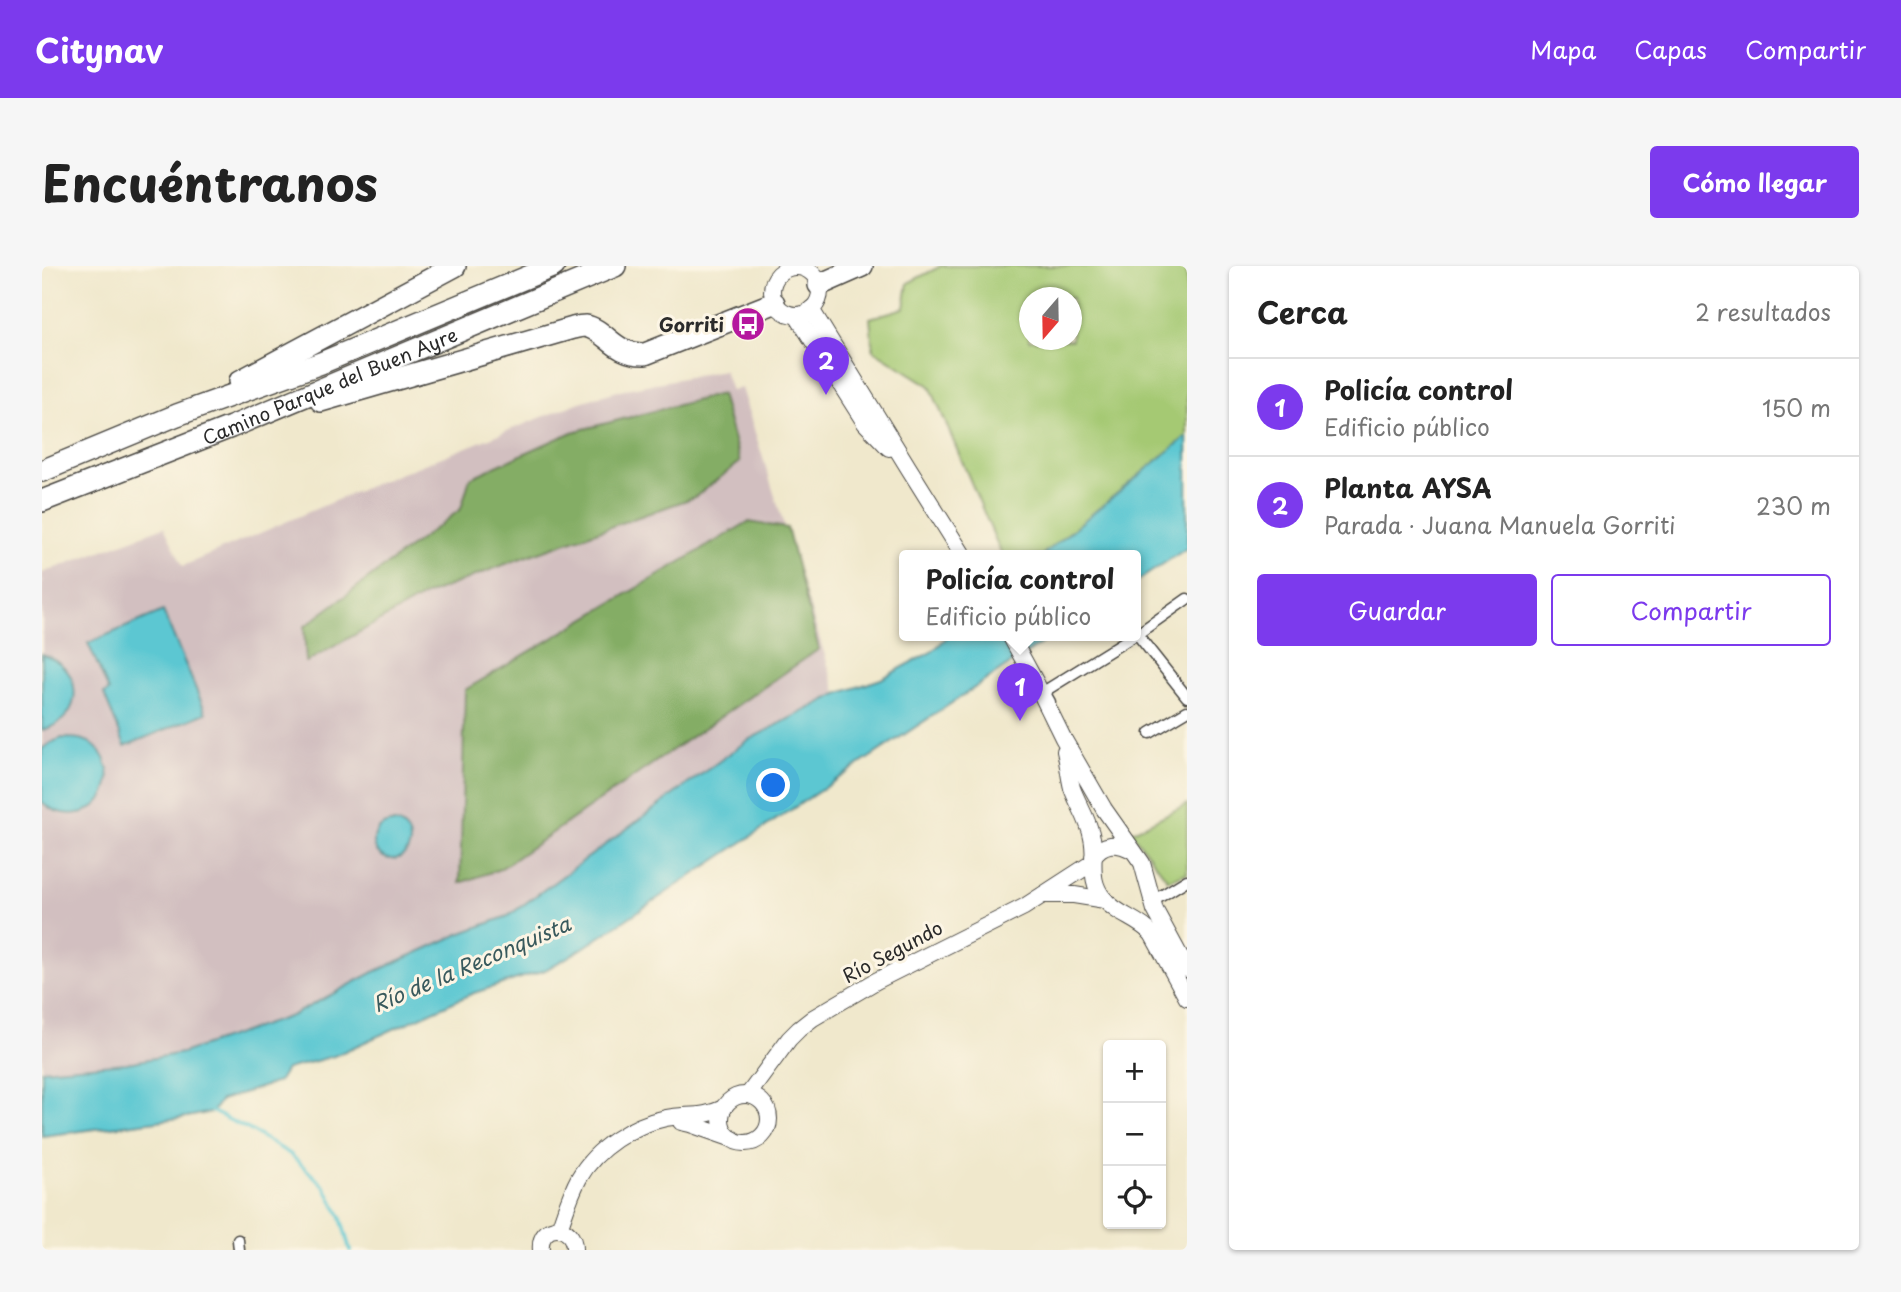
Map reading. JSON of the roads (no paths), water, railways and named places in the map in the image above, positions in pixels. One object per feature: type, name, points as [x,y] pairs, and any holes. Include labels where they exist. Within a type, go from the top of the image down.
[{"type":"highway","points":[[177,415],[455,266]]},
{"type":"highway","name":"Camino Parque del Buen Ayre","points":[[42,471],[177,415],[321,363],[554,266]]},
{"type":"highway","name":"Camino Parque del Buen Ayre","points":[[42,501],[231,427],[615,266]]},
{"type":"highway","points":[[819,285],[862,266]]},
{"type":"highway","points":[[231,427],[573,328],[586,326],[617,347],[633,354],[645,354],[774,303]]},
{"type":"main road","points":[[792,266],[809,271],[816,277],[819,285],[819,298],[804,312],[788,315],[774,303],[771,293],[775,270],[782,271],[792,266]]},
{"type":"main road","points":[[804,312],[960,550]]},
{"type":"main road","points":[[1013,641],[1063,738],[1104,809],[1146,873],[1160,919],[1187,969]]},
{"type":"main road","points":[[1063,738],[1072,787],[1093,838],[1093,878],[1105,900],[1146,927],[1152,934],[1187,998]]},
{"type":"main road","points":[[1093,860],[1097,850],[1109,844],[1124,846],[1134,852]]},
{"type":"main road","name":"Río Segundo","points":[[748,1095],[789,1040],[813,1018],[876,981],[1024,907],[1093,860]]},
{"type":"main road","points":[[1043,895],[1073,895],[1105,900]]},
{"type":"main road","points":[[1133,920],[1143,917],[1153,901]]},
{"type":"main road","name":"Río Segundo","points":[[769,1116],[770,1086],[775,1060]]},
{"type":"main road","points":[[559,1229],[579,1177],[598,1153],[624,1135],[661,1119],[705,1115],[724,1108],[736,1097],[748,1095],[762,1102],[767,1108],[769,1124],[760,1138],[753,1142],[737,1141],[690,1124],[661,1119]]},
{"type":"main road","points":[[724,1108],[722,1115],[725,1131],[737,1141]]},
{"type":"main road","points":[[541,1250],[540,1243],[545,1234],[559,1229],[570,1234],[574,1250]]},
{"type":"street","points":[[1141,631],[1187,599]]},
{"type":"street","points":[[1063,738],[1066,734],[1064,726],[1046,695],[1048,689],[1126,641]]},
{"type":"street","points":[[1141,641],[1187,697]]},
{"type":"street","points":[[1150,733],[1187,711]]},
{"type":"street","points":[[1153,901],[1187,880]]},
{"type":"water","points":[[1187,436],[1187,548],[1141,579],[1141,550],[1048,550]]},
{"type":"water","points":[[163,611],[206,713],[125,746],[104,694],[109,691],[88,643]]},
{"type":"water","name":"Río de la Reconquista","points":[[943,641],[1045,641],[580,950],[545,970],[471,994],[334,1056],[286,1069],[278,1082],[221,1100],[212,1112],[42,1136],[42,1070],[127,1063],[182,1053],[291,1016],[374,972],[459,934],[508,916],[748,740],[837,694],[881,679],[933,651]]},
{"type":"water","points":[[42,654],[66,670],[75,693],[73,705],[67,715],[42,730]]},
{"type":"water","points":[[62,738],[89,742],[100,752],[107,766],[108,781],[104,795],[91,808],[75,814],[57,811],[42,802],[42,749]]},
{"type":"water","points":[[392,823],[405,828],[410,841],[405,854],[392,859],[379,854],[374,841],[379,828]]},
{"type":"waterway","points":[[209,1110],[290,1154],[325,1187],[340,1215],[350,1250]]},
{"type":"place","name":"Gorriti","points":[[748,324]]},
{"type":"place","name":"Planta AYSA","points":[[826,395]]},
{"type":"place","name":"Policía control","points":[[1020,721]]}]
